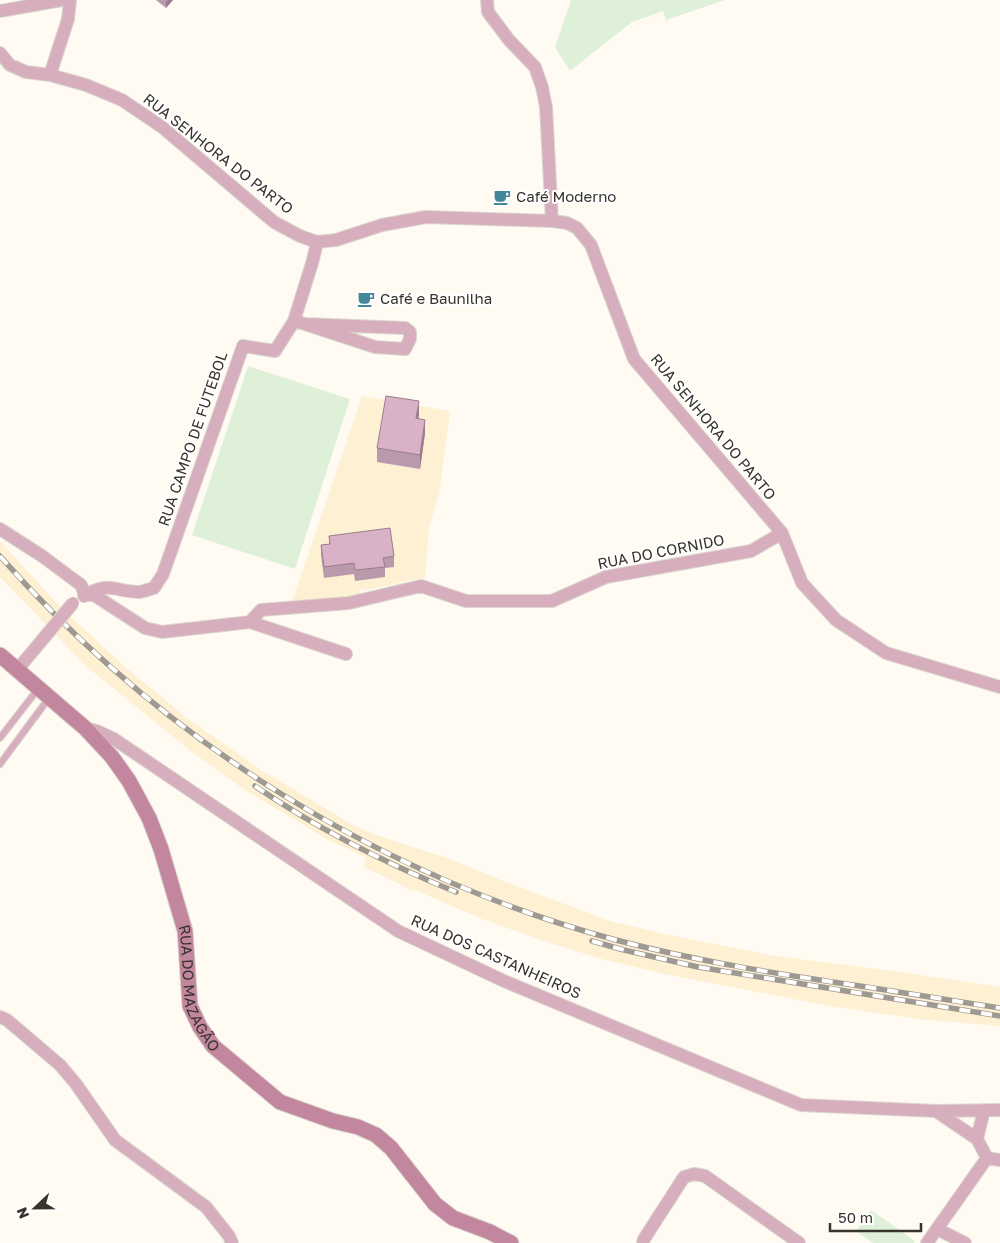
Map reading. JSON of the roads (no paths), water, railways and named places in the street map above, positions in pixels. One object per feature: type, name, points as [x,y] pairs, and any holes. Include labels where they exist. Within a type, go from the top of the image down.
[{"type":"street","points":[[0,11],[62,0]]},
{"type":"street","points":[[50,75],[68,19],[70,0]]},
{"type":"street","points":[[487,0],[488,12],[509,40],[535,67],[542,87],[546,107],[552,221]]},
{"type":"street","name":"RUA SENHORA DO PARTO","points":[[0,53],[10,65],[26,72],[50,75],[86,85],[122,100],[162,127],[274,222],[300,236],[317,242],[336,240],[382,225],[426,217],[552,221],[567,223],[577,228],[591,245],[634,359],[782,534],[802,584],[836,620],[886,653],[1000,687]]},
{"type":"street","name":"RUA CAMPO DE FUTEBOL","points":[[85,594],[98,588],[111,587],[139,592],[154,588],[163,574],[243,346],[275,351],[299,323],[317,242]]},
{"type":"street","points":[[299,323],[404,328],[410,332],[410,339],[405,349],[375,347],[299,323]]},
{"type":"street","name":"RUA DO CORNIDO","points":[[0,529],[42,556],[81,585],[85,594],[94,595],[145,628],[162,632],[250,622],[261,610],[349,603],[421,586],[466,601],[552,601],[606,577],[751,551],[782,534]]},
{"type":"street","points":[[17,670],[74,603],[85,594]]},
{"type":"street","points":[[250,622],[346,654]]},
{"type":"street","name":"RUA DO MAZAGÃO","points":[[0,656],[85,728],[112,757],[130,781],[149,818],[161,849],[185,931],[190,1006],[200,1027],[213,1046],[280,1102],[333,1121],[358,1127],[376,1135],[391,1148],[435,1204],[453,1218],[490,1232],[511,1243]]},
{"type":"street","name":"RUA DOS CASTANHEIROS","points":[[85,728],[114,739],[398,931],[504,981],[801,1106],[936,1111],[1000,1110]]},
{"type":"street","points":[[0,1017],[7,1020],[60,1065],[76,1084],[115,1140],[206,1207],[229,1236],[232,1243]]},
{"type":"street","points":[[977,1139],[984,1110]]},
{"type":"street","points":[[927,1243],[994,1159],[977,1139],[936,1111]]},
{"type":"street","points":[[643,1243],[684,1177],[694,1174],[705,1176],[798,1243]]},
{"type":"street","points":[[937,1229],[966,1243]]},
{"type":"lane","points":[[0,738],[44,693]]},
{"type":"lane","points":[[0,764],[44,693]]},
{"type":"railway","points":[[0,556],[63,623],[131,685],[204,741],[280,793],[360,839],[443,879],[528,913],[646,948],[768,972],[1000,1008]]},
{"type":"railway","points":[[255,786],[303,817],[352,844],[456,892]]},
{"type":"railway","points":[[592,941],[698,967],[1000,1016]]},
{"type":"place","name":"Café Moderno","points":[[502,197]]},
{"type":"place","name":"Café e Baunilha","points":[[366,299]]}]
